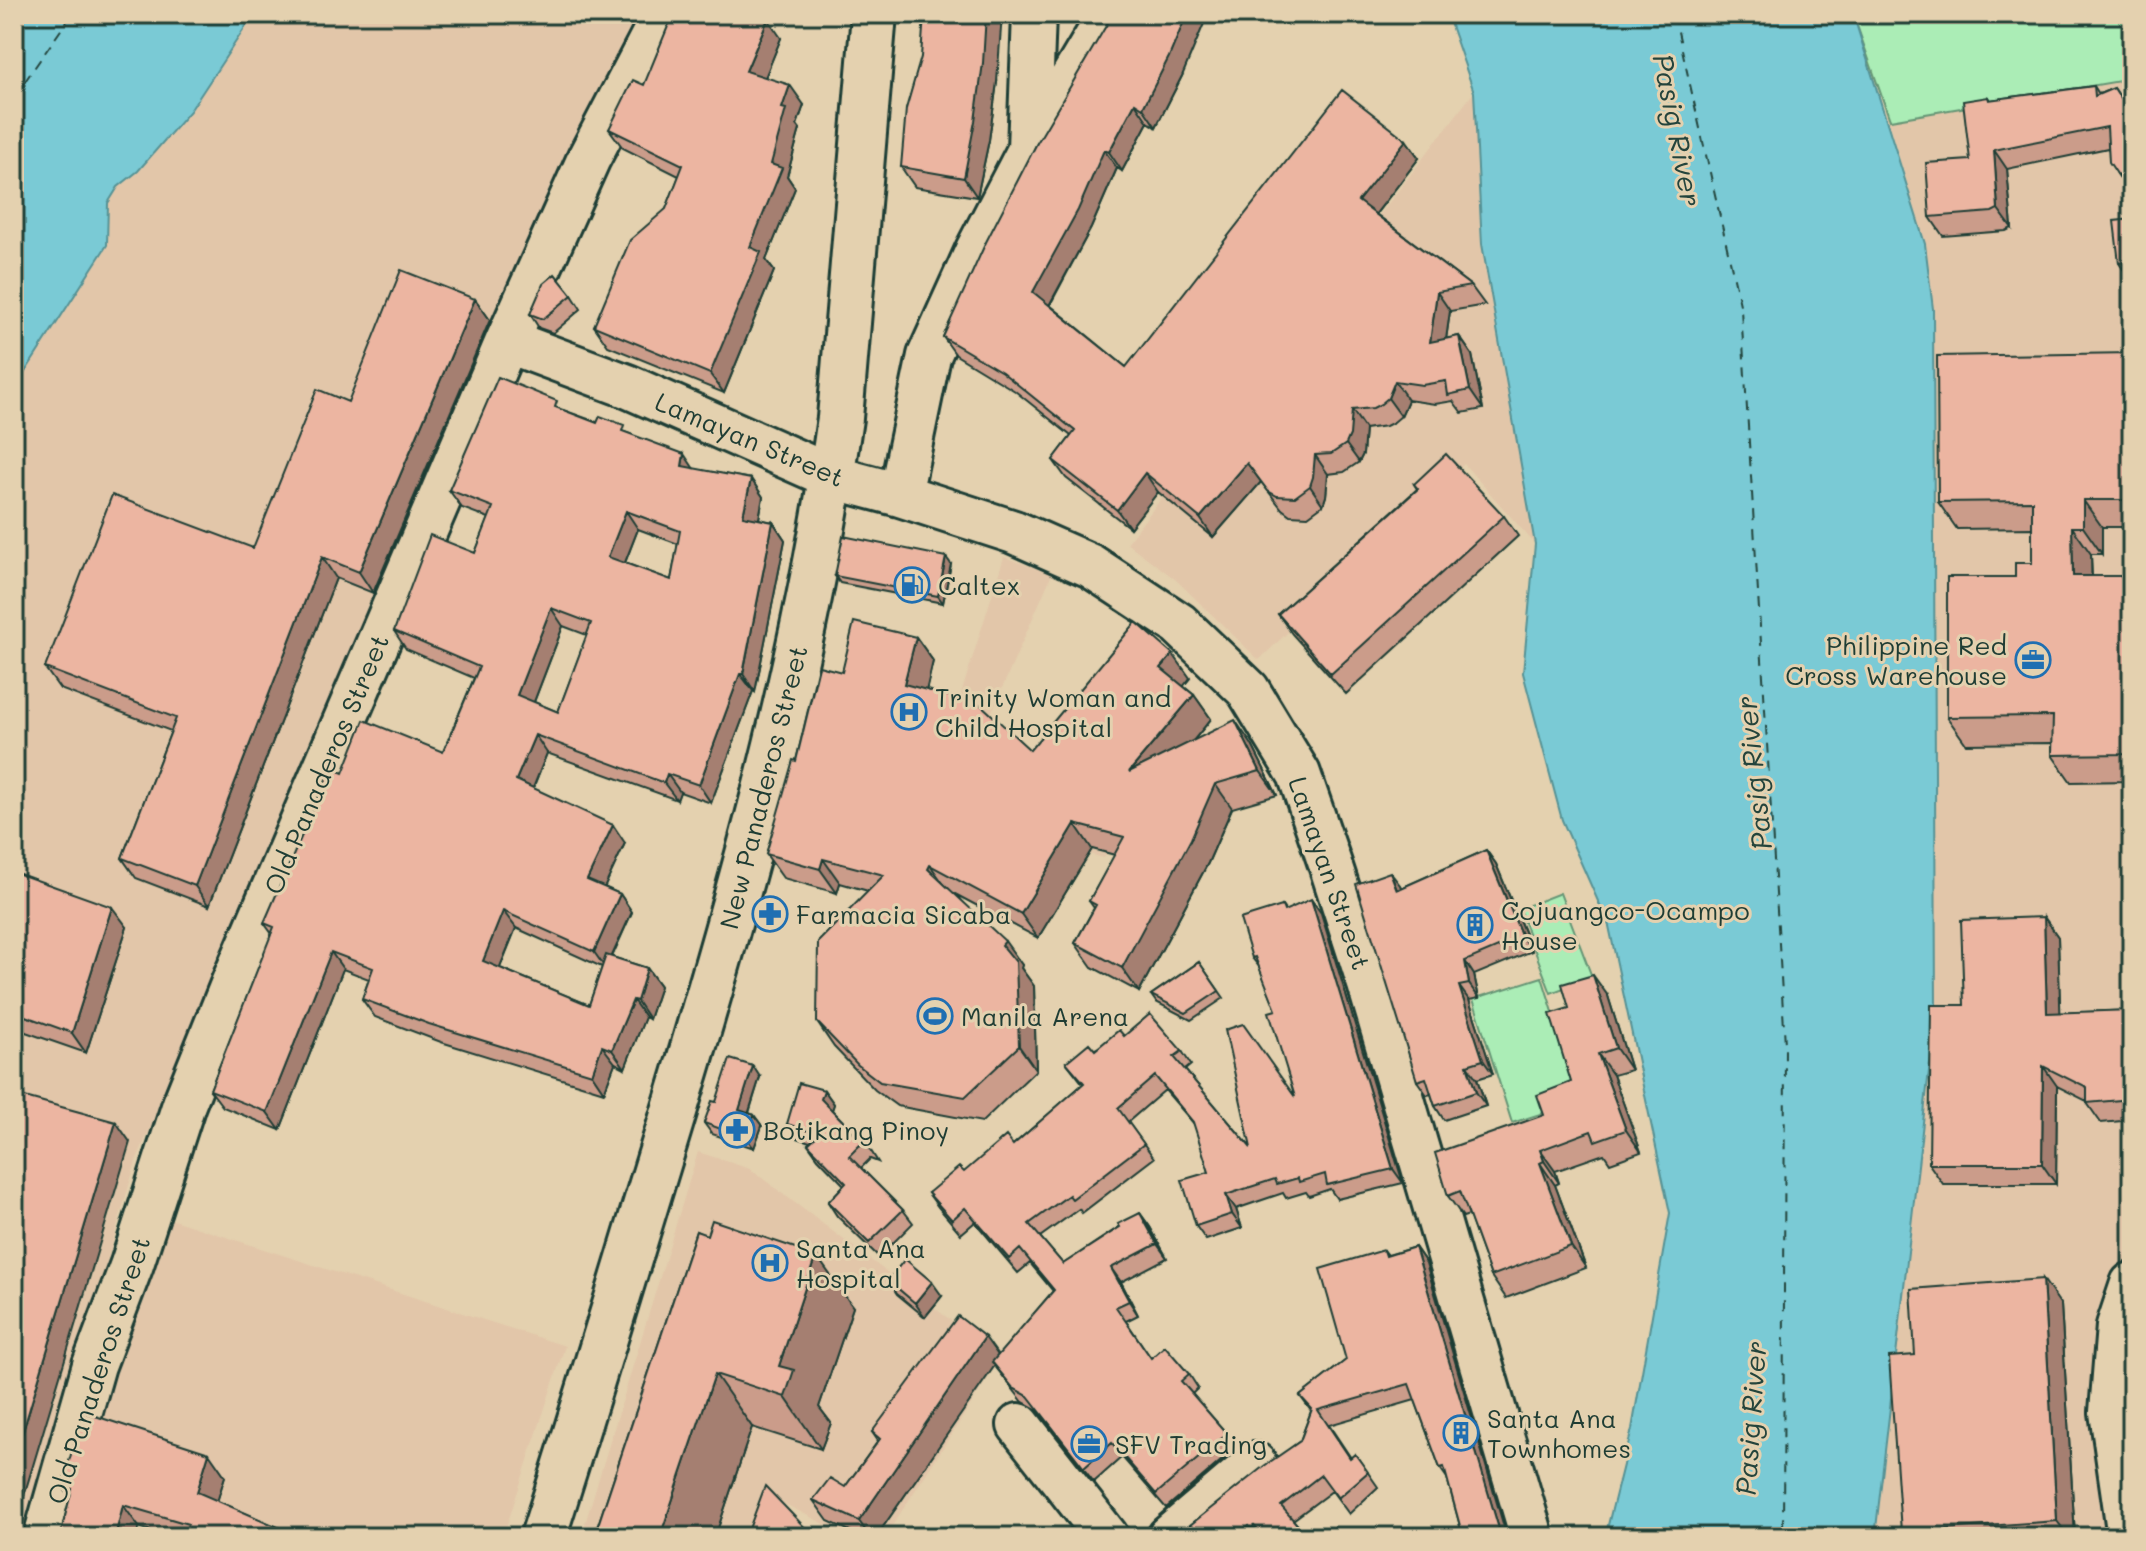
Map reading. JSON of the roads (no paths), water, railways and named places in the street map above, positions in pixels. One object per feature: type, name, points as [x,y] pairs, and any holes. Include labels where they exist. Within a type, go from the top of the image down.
[{"type":"main road","name":"New Panaderos Street","points":[[543,1537],[705,1012],[761,815],[832,477],[847,340],[874,14]]},
{"type":"street","name":"Old Panaderos Street","points":[[45,1537],[94,1365],[132,1264],[184,1104],[244,955],[507,341],[589,158],[664,14]]},
{"type":"street","points":[[1029,150],[1034,14]]},
{"type":"street","points":[[900,495],[929,356],[977,250],[1029,150],[1110,14]]},
{"type":"street","name":"Lamayan Street","points":[[507,341],[627,386],[832,477],[900,495],[1014,532],[1091,566],[1179,624],[1248,690],[1299,774],[1330,864],[1369,984],[1532,1537]]},
{"type":"street","points":[[2129,1537],[2111,1412],[2118,1326],[2132,1284]]},
{"type":"street","points":[[1019,1425],[1107,1537]]},
{"type":"street","points":[[1169,1537],[1255,1464]]},
{"type":"water","points":[[14,14],[254,14],[190,111],[138,171],[118,187],[108,203],[107,245],[14,389]]},
{"type":"water","name":"Pasig River","points":[[1447,14],[1853,14],[1925,244],[1933,309],[1936,1010],[1875,1537],[1605,1537],[1632,1429],[1670,1213],[1609,926],[1562,820],[1523,673],[1535,544],[1482,244],[1474,92]]},
{"type":"place","name":"Caltex","points":[[912,585]]},
{"type":"place","name":"Philippine Red Cross Warehouse","points":[[2033,660]]},
{"type":"place","name":"Trinity Woman and Child Hospital","points":[[909,712]]},
{"type":"place","name":"Farmacia Sicaba","points":[[770,914]]},
{"type":"place","name":"Cojuangco-Ocampo House","points":[[1475,925]]},
{"type":"place","name":"Manila Arena","points":[[935,1016]]},
{"type":"place","name":"Botikang Pinoy","points":[[737,1130]]},
{"type":"place","name":"Santa Ana Hospital","points":[[770,1263]]},
{"type":"place","name":"Santa Ana Townhomes","points":[[1461,1433]]},
{"type":"place","name":"SFV Trading","points":[[1089,1444]]}]
